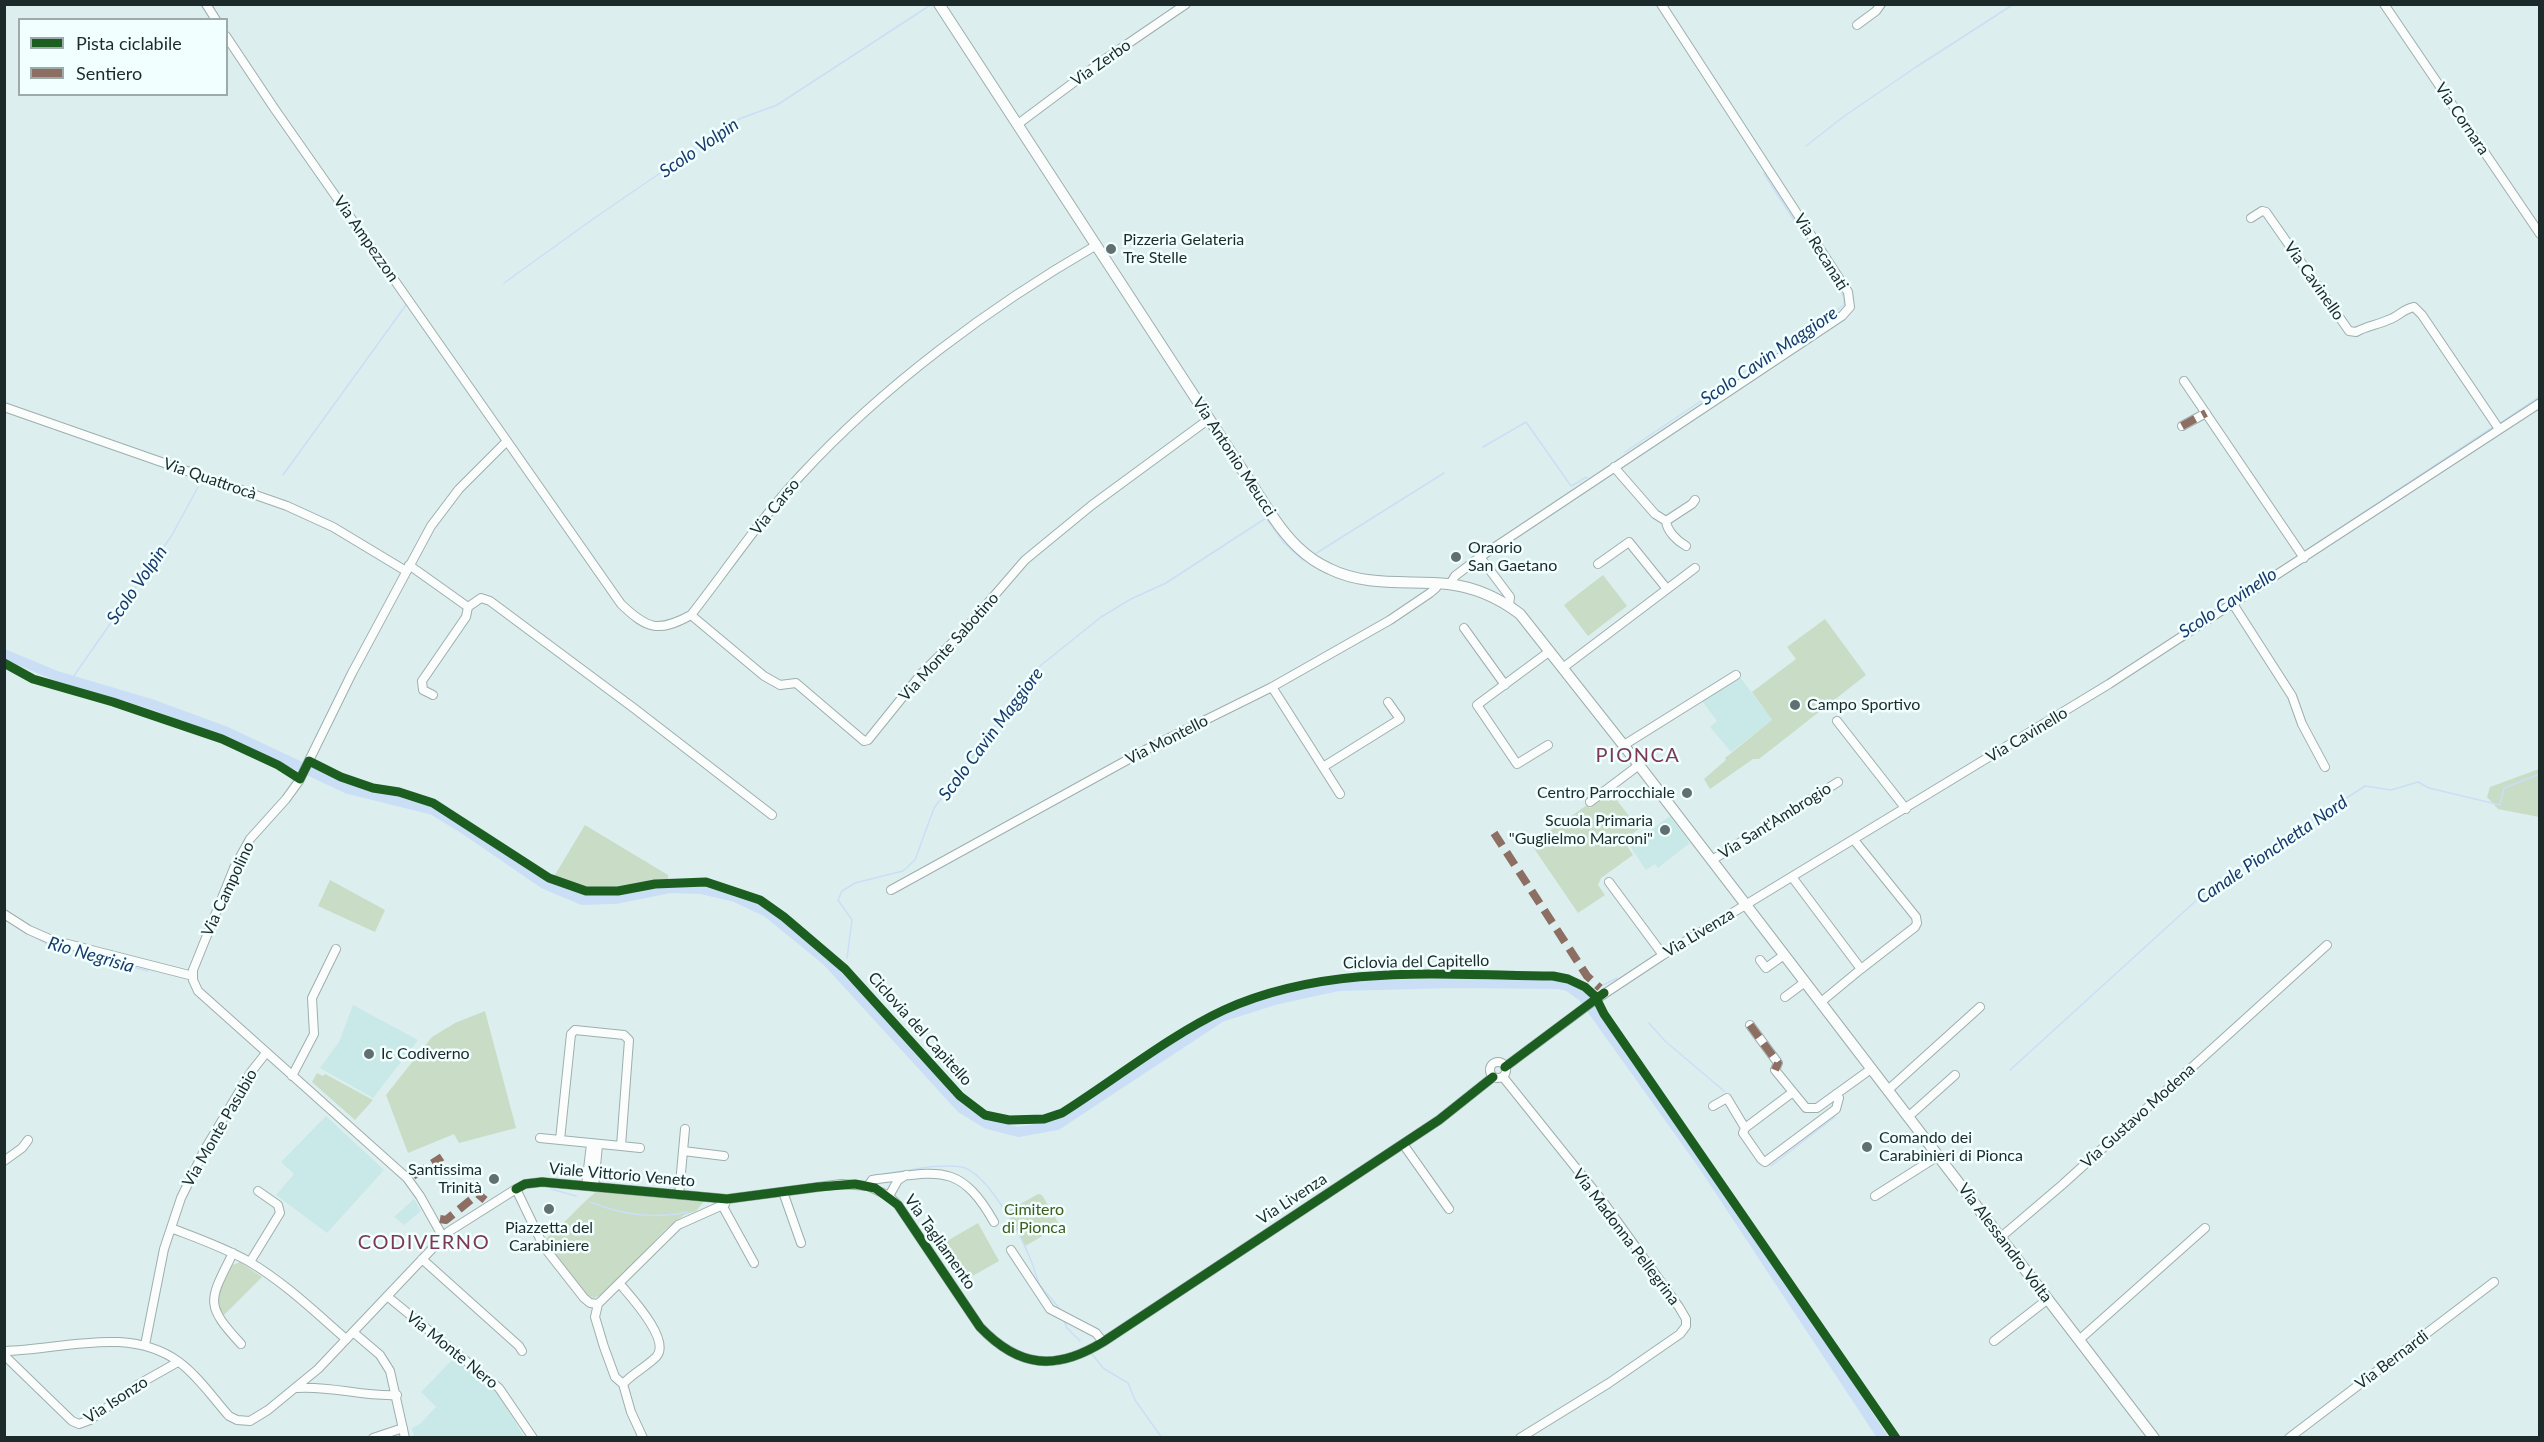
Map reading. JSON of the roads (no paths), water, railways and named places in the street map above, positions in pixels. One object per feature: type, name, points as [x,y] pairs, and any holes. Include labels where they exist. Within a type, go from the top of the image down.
[{"type":"main road","name":"Via Antonio Meucci","points":[[939,4],[1285,534],[1306,555],[1330,569],[1354,578],[1450,584],[1481,592],[1509,606],[1528,624],[1564,667],[1747,905]]},
{"type":"main road","name":"Via Alessandro Volta","points":[[1747,905],[2154,1437]]},
{"type":"street","points":[[206,4],[215,18]]},
{"type":"street","name":"Via Zerbo","points":[[1018,124],[1101,62],[1186,4]]},
{"type":"street","name":"Via Recanati","points":[[1450,584],[1455,576],[1480,557],[1842,316],[1850,304],[1848,292],[1661,4]]},
{"type":"street","points":[[1857,26],[1881,4]]},
{"type":"street","name":"Via Cornara","points":[[2384,4],[2540,234]]},
{"type":"street","name":"Via Ampezzon","points":[[228,39],[507,441]]},
{"type":"street","name":"Via Cavinello","points":[[2251,218],[2262,211],[2266,212],[2349,331],[2356,332],[2371,324],[2390,320],[2406,308],[2414,307],[2422,315],[2497,426]]},
{"type":"street","name":"Via Carso","points":[[690,615],[799,477],[873,405],[996,308],[1095,246]]},
{"type":"street","points":[[2184,381],[2302,555]]},
{"type":"street","name":"Via Cavinello","points":[[1747,905],[2109,684],[2233,604],[2302,555],[2497,426],[2540,403]]},
{"type":"street","name":"Via Quattrocà","points":[[4,407],[287,506],[333,527],[407,568],[468,607]]},
{"type":"street","points":[[2182,426],[2206,413]]},
{"type":"street","name":"Via Monte Sabotino","points":[[690,615],[764,676],[780,685],[796,683],[864,741],[868,740],[922,673],[962,633],[1025,560],[1092,505],[1209,419]]},
{"type":"street","points":[[507,441],[621,604],[639,621],[653,626],[678,622],[690,615]]},
{"type":"street","name":"Via Campolino","points":[[193,976],[199,952],[234,868],[250,838],[286,799],[302,775],[407,568],[445,504],[507,441]]},
{"type":"street","points":[[1614,466],[1655,514],[1666,521]]},
{"type":"street","points":[[1666,521],[1695,500]]},
{"type":"street","points":[[1666,521],[1666,527],[1686,546]]},
{"type":"street","points":[[1598,564],[1629,542],[1667,589]]},
{"type":"street","points":[[1480,557],[1510,597],[1509,606]]},
{"type":"street","points":[[1564,667],[1695,568]]},
{"type":"street","name":"Via Montello","points":[[891,890],[1149,748],[1272,687],[1390,620],[1430,593],[1436,588],[1437,583]]},
{"type":"street","points":[[433,695],[423,690],[422,681],[466,617],[468,607],[481,598],[490,601],[772,815]]},
{"type":"street","points":[[2233,604],[2292,696],[2302,724],[2325,767]]},
{"type":"street","points":[[1464,628],[1504,685]]},
{"type":"street","points":[[1548,745],[1517,764],[1477,705],[1550,651]]},
{"type":"street","points":[[1624,745],[1736,675]]},
{"type":"street","points":[[1272,687],[1340,794]]},
{"type":"street","points":[[1323,767],[1400,719],[1388,702]]},
{"type":"street","points":[[1837,721],[1906,809]]},
{"type":"street","points":[[1590,801],[1639,765]]},
{"type":"street","name":"Via Sant'Ambrogio","points":[[1712,860],[1838,782]]},
{"type":"street","points":[[1821,1002],[1915,927],[1917,923],[1854,840]]},
{"type":"street","points":[[1792,877],[1861,969]]},
{"type":"street","points":[[1609,882],[1663,955]]},
{"type":"street","name":"Via Livenza","points":[[1103,1342],[1439,1120],[1493,1077],[1491,1068],[1493,1064],[1502,1064],[1505,1067],[1595,1000],[1663,955],[1747,905]]},
{"type":"street","points":[[4,914],[28,930],[52,940],[193,976],[198,991],[407,1178],[443,1237]]},
{"type":"street","name":"Via Gustavo Modena","points":[[2001,1237],[2062,1185],[2327,945]]},
{"type":"street","points":[[292,1076],[314,1034],[312,998],[336,950]]},
{"type":"street","points":[[1760,960],[1766,968],[1784,955]]},
{"type":"street","points":[[1785,997],[1805,982]]},
{"type":"street","points":[[1888,1090],[1980,1007]]},
{"type":"street","points":[[1750,1025],[1778,1063],[1775,1070],[1803,1106],[1814,1109],[1871,1069]]},
{"type":"street","points":[[560,1140],[571,1034],[575,1030],[609,1033],[624,1035],[630,1042],[621,1146]]},
{"type":"street","name":"Via Monte Pasubio","points":[[145,1345],[160,1266],[181,1198],[205,1149],[251,1072],[266,1053]]},
{"type":"street","points":[[1493,1077],[1503,1077],[1505,1067]]},
{"type":"street","points":[[1908,1117],[1955,1075]]},
{"type":"street","name":"Via Madonna Pellegrina","points":[[1503,1077],[1604,1203],[1686,1319],[1686,1326],[1680,1334],[1609,1383],[1520,1437]]},
{"type":"street","points":[[1793,1092],[1745,1128],[1743,1133],[1761,1160],[1765,1162],[1837,1108],[1839,1098],[1836,1094]]},
{"type":"street","points":[[1713,1106],[1727,1098],[1745,1128]]},
{"type":"street","points":[[679,1195],[685,1129]]},
{"type":"street","points":[[540,1138],[640,1148]]},
{"type":"street","points":[[4,1161],[22,1148],[28,1140]]},
{"type":"street","points":[[590,1186],[594,1144]]},
{"type":"street","points":[[1403,1144],[1449,1209]]},
{"type":"street","points":[[683,1151],[724,1156]]},
{"type":"street","points":[[1875,1196],[1938,1156]]},
{"type":"street","name":"Via Tagliamento","points":[[889,1196],[898,1180],[906,1175],[932,1172],[957,1178],[976,1194],[994,1222]]},
{"type":"street","points":[[868,1186],[872,1180],[906,1175]]},
{"type":"street","name":"Viale Vittorio Veneto","points":[[516,1189],[525,1184],[542,1182],[679,1195],[725,1202]]},
{"type":"street","name":"Via Tagliamento","points":[[598,1304],[678,1225],[725,1202],[841,1184],[868,1186],[889,1196],[898,1205],[980,1327],[996,1344],[1020,1358],[1044,1362],[1073,1358],[1103,1342]]},
{"type":"street","points":[[296,1388],[314,1373],[443,1237],[462,1221],[466,1222],[516,1189],[544,1247],[584,1298],[590,1303],[598,1304],[595,1317],[604,1347],[615,1377],[623,1384],[631,1412],[643,1437]]},
{"type":"street","points":[[250,1262],[280,1213],[278,1205],[258,1191]]},
{"type":"street","points":[[783,1192],[801,1243]]},
{"type":"street","points":[[725,1202],[754,1263]]},
{"type":"street","points":[[171,1228],[250,1262],[302,1300],[346,1339]]},
{"type":"street","points":[[2079,1340],[2205,1228]]},
{"type":"street","points":[[1011,1250],[1050,1309],[1096,1333],[1103,1342]]},
{"type":"street","points":[[232,1253],[214,1294],[214,1303],[215,1312],[222,1324],[242,1344]]},
{"type":"street","points":[[422,1259],[522,1351]]},
{"type":"street","name":"Via Bernardi","points":[[2289,1437],[2494,1282]]},
{"type":"street","points":[[620,1284],[650,1324],[661,1347],[657,1356],[623,1384]]},
{"type":"street","name":"Via Monte Nero","points":[[387,1296],[499,1388],[533,1437]]},
{"type":"street","points":[[1994,1341],[2048,1299]]},
{"type":"street","points":[[353,1332],[380,1355],[390,1371],[405,1437]]},
{"type":"street","name":"Via Isonzo","points":[[4,1353],[113,1342],[145,1345],[178,1362],[191,1372],[229,1416],[237,1420],[250,1421],[296,1388]]},
{"type":"street","name":"Via Isonzo","points":[[4,1353],[72,1421],[79,1424],[90,1420],[139,1384],[178,1362]]},
{"type":"street","points":[[314,1373],[315,1381],[323,1388]]},
{"type":"street","points":[[296,1388],[323,1388],[397,1395]]},
{"type":"street","points":[[373,1437],[403,1428]]},
{"type":"waterway","name":"Scolo Volpin","points":[[504,283],[739,119],[777,105],[932,4]]},
{"type":"waterway","name":"Scolo Cavin Maggiore","points":[[1806,146],[1843,117],[1916,67],[2014,4]]},
{"type":"waterway","name":"Scolo Cavin Maggiore","points":[[1625,452],[1844,305],[1844,297],[1764,174],[1766,172]]},
{"type":"waterway","name":"Scolo Volpin","points":[[283,475],[406,305]]},
{"type":"waterway","name":"Scolo Cavinello","points":[[2500,423],[2540,396]]},
{"type":"waterway","name":"Scolo Cavin Maggiore","points":[[1483,447],[1526,422],[1571,486],[1587,477]]},
{"type":"waterway","name":"Scolo Cavinello","points":[[2307,550],[2493,427]]},
{"type":"waterway","name":"Scolo Cavin Maggiore","points":[[1315,554],[1444,473]]},
{"type":"waterway","name":"Scolo Volpin","points":[[71,680],[172,535],[198,487]]},
{"type":"waterway","name":"Scolo Cavin Maggiore","points":[[847,958],[852,920],[838,900],[842,891],[855,883],[903,871],[915,860],[934,808],[1040,666],[1101,617],[1131,599],[1166,583],[1266,518],[1284,543],[1303,560]]},
{"type":"waterway","points":[[4,654],[57,676],[151,704],[227,732],[348,789],[433,810],[544,884],[582,900],[615,899],[670,888],[700,889],[735,897],[767,912],[826,960],[961,1108],[987,1124],[1018,1132],[1057,1125],[1221,1017],[1278,999],[1338,986],[1456,983],[1568,986],[1583,997],[1701,1162],[1883,1438]]},
{"type":"waterway","name":"Scolo Cavinello","points":[[2096,687],[2112,677]]},
{"type":"waterway","name":"Canale Pionchetta Nord","points":[[2010,1070],[2211,887],[2230,877],[2242,866],[2365,786],[2391,790],[2418,782],[2429,788],[2500,805],[2504,788],[2540,774]]},
{"type":"waterway","name":"Rio Negrisia","points":[[4,919],[49,945],[148,971]]},
{"type":"waterway","name":"Scolo Cavinello","points":[[1603,985],[1617,978]]},
{"type":"waterway","name":"Canale Pionchetta Nord","points":[[1649,1023],[1665,1041],[1724,1091]]},
{"type":"waterway","name":"Canale Pionchetta Nord","points":[[1771,1166],[1835,1117]]},
{"type":"waterway","name":"Rio Negrisia","points":[[883,1174],[943,1166],[962,1167],[972,1172],[983,1181],[1003,1208],[1027,1252],[1040,1285],[1060,1310]]},
{"type":"waterway","name":"Rio Negrisia","points":[[551,1189],[576,1196]]},
{"type":"waterway","name":"Rio Negrisia","points":[[590,1202],[614,1210],[638,1214],[663,1215],[688,1212]]},
{"type":"waterway","name":"Rio Negrisia","points":[[1064,1321],[1067,1328],[1080,1341]]},
{"type":"waterway","name":"Rio Negrisia","points":[[1092,1354],[1103,1368],[1128,1383],[1135,1400],[1162,1438]]},
{"type":"place","name":"Pizzeria Gelateria Tre Stelle","points":[[1111,249]]},
{"type":"place","name":"Oraorio San Gaetano","points":[[1456,557]]},
{"type":"place","name":"Campo Sportivo","points":[[1795,705]]},
{"type":"place","name":"Centro Parrocchiale","points":[[1687,793]]},
{"type":"place","name":"Scuola Primaria \"Guglielmo Marconi\"","points":[[1665,830]]},
{"type":"place","name":"Ic Codiverno","points":[[369,1054]]},
{"type":"place","name":"Comando dei Carabinieri di Pionca","points":[[1867,1147]]},
{"type":"place","name":"Santissima Trinità","points":[[494,1179]]},
{"type":"place","name":"Piazzetta del Carabiniere","points":[[549,1209]]},
{"type":"district","name":"PIONCA","points":[[1638,756]]},
{"type":"district","name":"CODIVERNO","points":[[424,1243]]},
{"type":"park label","name":"Cimitero di Pionca","points":[[1034,1219]]}]
